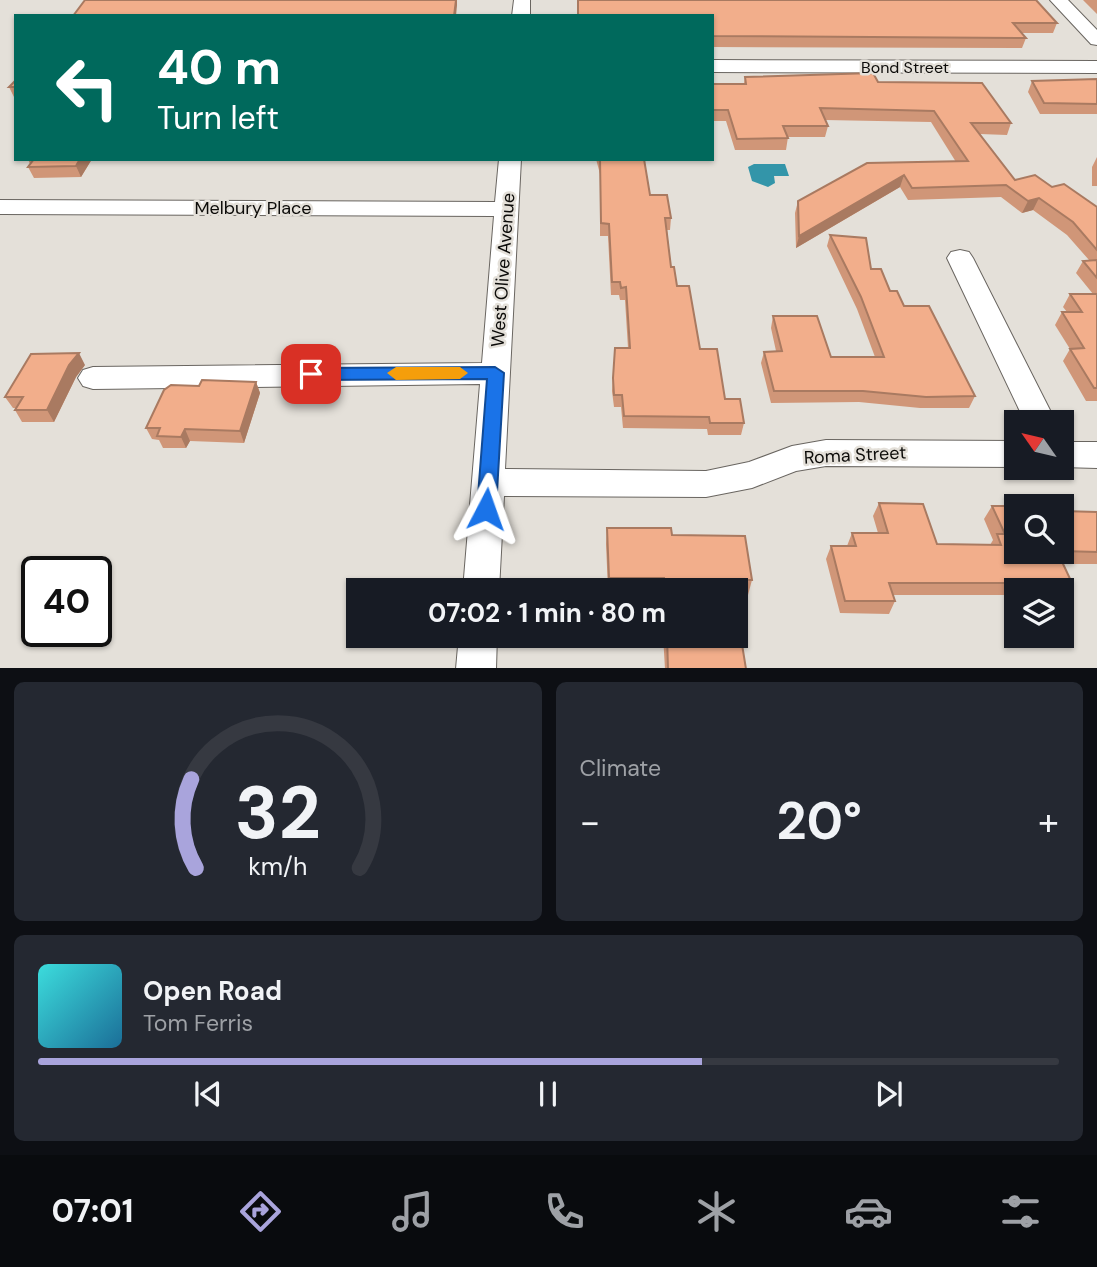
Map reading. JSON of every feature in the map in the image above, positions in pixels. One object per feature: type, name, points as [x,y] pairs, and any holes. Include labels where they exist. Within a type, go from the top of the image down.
[{"type":"street","points":[[1058,0],[1097,40]]},
{"type":"street","name":"Bond Street","points":[[714,66],[1097,67]]},
{"type":"street","name":"West Olive Avenue","points":[[482,578],[510,161]]},
{"type":"street","name":"Melbury Place","points":[[0,207],[507,209]]},
{"type":"street","points":[[960,258],[1035,410]]},
{"type":"street","points":[[93,378],[495,373]]},
{"type":"street","name":"Roma Street","points":[[488,482],[706,484],[752,475],[792,459],[826,453],[1004,454]]},
{"type":"street","points":[[1074,455],[1097,455]]},
{"type":"street","points":[[476,668],[477,648]]},
{"type":"water","points":[[754,164],[785,164],[789,176],[774,176],[775,183],[768,187],[752,181],[748,167]]},
{"type":"building","points":[[85,0],[456,0],[454,14],[74,14]]},
{"type":"building","points":[[578,0],[1036,0],[1057,23],[1013,23],[1026,38],[714,36],[714,14],[578,14]]},
{"type":"building","points":[[873,73],[878,82],[982,83],[1011,123],[971,123],[1015,180],[1035,175],[1052,187],[1064,184],[1097,207],[1097,250],[1073,222],[1039,198],[1028,201],[1006,185],[912,188],[904,175],[799,236],[798,201],[867,163],[968,161],[934,111],[820,108],[828,126],[783,126],[788,138],[737,139],[728,110],[714,110],[714,84],[746,84],[745,77]]},
{"type":"building","points":[[1097,79],[1097,104],[1044,103],[1032,81]]},
{"type":"building","points":[[32,161],[79,161],[76,166],[28,167]]},
{"type":"building","points":[[600,161],[644,161],[650,195],[667,195],[671,218],[665,218],[671,267],[674,267],[677,286],[689,286],[700,349],[717,349],[725,399],[740,399],[744,423],[710,423],[709,417],[624,416],[622,395],[614,395],[613,378],[615,348],[630,348],[626,287],[621,288],[620,282],[612,282],[609,224],[601,223]]},
{"type":"building","points":[[830,235],[866,238],[871,269],[881,269],[890,291],[897,291],[904,306],[929,306],[975,396],[926,397],[863,391],[774,391],[764,352],[782,351],[773,316],[817,316],[831,357],[884,357],[861,297]]},
{"type":"building","points":[[1097,260],[1097,278],[1083,261]]},
{"type":"building","points":[[1070,294],[1097,294],[1097,388],[1094,388],[1070,349],[1084,348],[1062,312],[1082,312]]},
{"type":"building","points":[[79,353],[69,365],[47,410],[15,410],[23,397],[5,397],[31,354]]},
{"type":"building","points":[[202,380],[256,382],[240,431],[185,429],[181,437],[157,436],[160,428],[146,428],[164,390],[171,385],[199,386]]},
{"type":"building","points":[[879,503],[923,504],[937,544],[1001,545],[997,534],[1004,534],[1004,564],[1063,564],[1070,578],[1004,578],[1004,583],[889,583],[895,601],[845,601],[831,546],[856,546],[852,533],[888,533]]},
{"type":"building","points":[[992,506],[1004,506],[1004,532]]},
{"type":"building","points":[[1074,511],[1097,512],[1097,552],[1074,551]]},
{"type":"building","points":[[607,528],[671,528],[672,535],[745,536],[752,580],[748,578],[609,578]]},
{"type":"building","points":[[667,648],[743,648],[746,668],[668,668]]},
{"type":"slow traffic","points":[[396,373],[460,373]]},
{"type":"route","points":[[311,374],[495,373],[486,509]]}]
